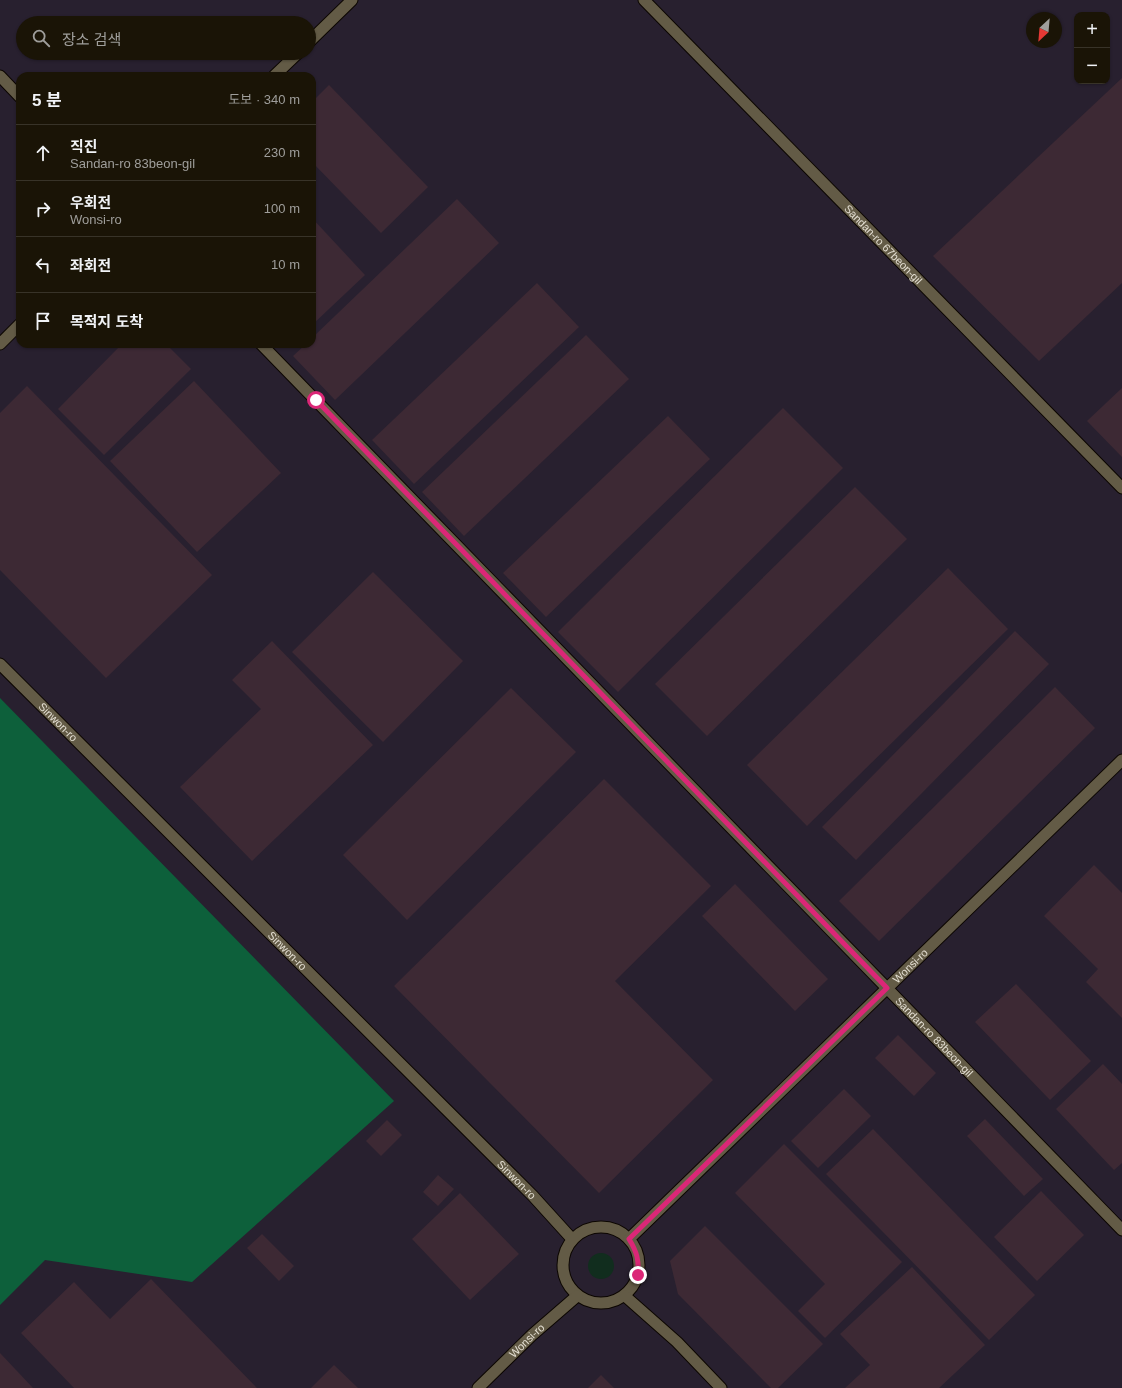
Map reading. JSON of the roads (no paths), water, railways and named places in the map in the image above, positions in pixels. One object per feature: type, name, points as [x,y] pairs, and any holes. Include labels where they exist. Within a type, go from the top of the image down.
[{"type":"street","points":[[316,35],[352,0]]},
{"type":"street","name":"Sandan-ro 67beon-gil","points":[[644,0],[1122,488]]},
{"type":"street","points":[[278,72],[291,60]]},
{"type":"street","points":[[0,76],[16,93]]},
{"type":"street","points":[[0,344],[16,328]]},
{"type":"street","name":"Sandan-ro 83beon-gil","points":[[265,348],[1122,1230]]},
{"type":"street","name":"Sinwon-ro","points":[[0,664],[533,1196],[572,1239]]},
{"type":"street","name":"Wonsi-ro","points":[[629,1239],[1122,760]]},
{"type":"street","points":[[594,1227],[607,1227],[619,1232],[629,1239],[636,1250],[639,1269],[633,1287],[624,1296],[614,1302],[601,1304],[588,1302],[577,1296],[568,1287],[563,1275],[562,1262],[565,1250],[572,1239],[582,1231],[594,1227]]},
{"type":"street","name":"Wonsi-ro","points":[[478,1388],[532,1335],[577,1296]]},
{"type":"street","points":[[624,1296],[677,1342],[721,1388]]}]
